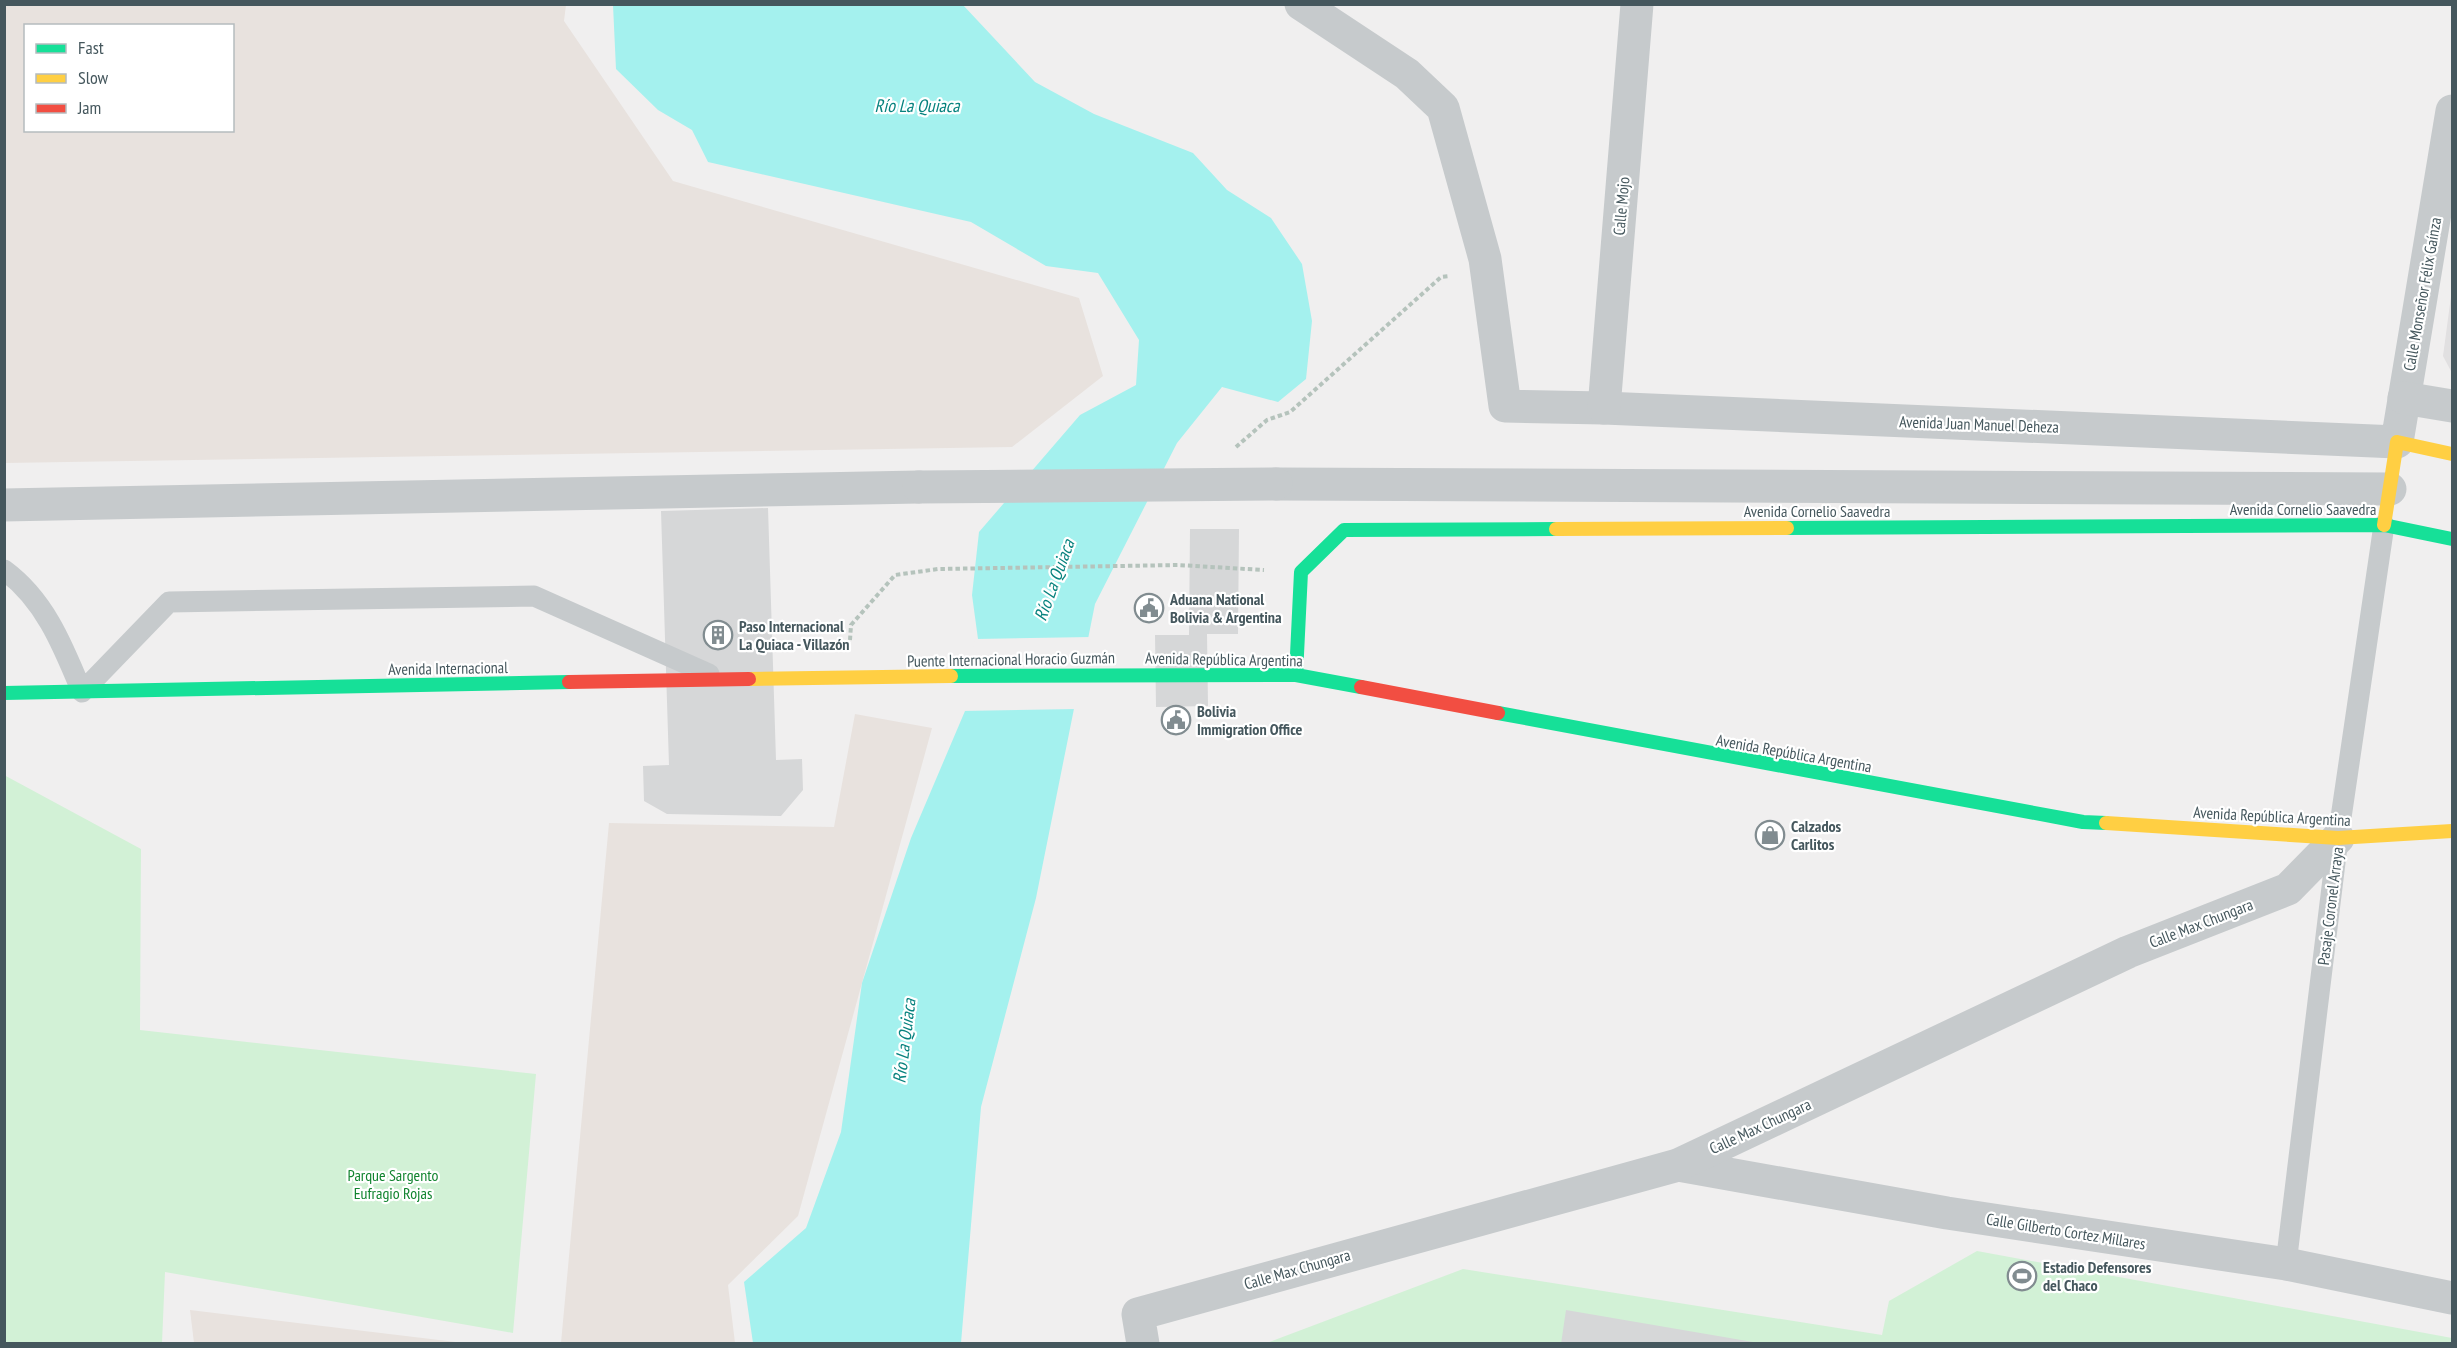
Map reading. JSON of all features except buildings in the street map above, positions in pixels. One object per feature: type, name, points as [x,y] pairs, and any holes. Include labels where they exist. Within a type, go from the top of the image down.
[{"type":"main road","name":"Avenida Juan Manuel Deheza","points":[[2397,442],[2452,454]]},
{"type":"main road","name":"Pasaje Coronel Arraya","points":[[2384,525],[2397,442]]},
{"type":"main road","name":"Avenida Cornelio Saavedra","points":[[1301,572],[1344,530],[2384,525],[2452,539]]},
{"type":"main road","points":[[1296,675],[1301,572]]},
{"type":"main road","name":"Avenida República Argentina","points":[[1132,674],[1296,675],[2083,822],[2338,838],[2452,831]]},
{"type":"main road","name":"Puente Internacional Horacio Guzmán","points":[[891,676],[1132,674]]},
{"type":"main road","name":"Avenida Internacional","points":[[4,693],[891,676]]},
{"type":"street","points":[[1301,4],[1407,74],[1443,108],[1486,271]]},
{"type":"street","name":"Calle Mojo","points":[[1604,408],[1637,4]]},
{"type":"street","name":"Calle Monseñor Félix Gaínza","points":[[2397,442],[2452,111]]},
{"type":"street","name":"Avenida Juan Manuel Deheza","points":[[1486,271],[1505,406],[1604,408],[2397,442]]},
{"type":"street","points":[[2404,398],[2452,406]]},
{"type":"street","points":[[4,505],[919,487],[1276,484],[2390,489]]},
{"type":"street","name":"Calle Max Chungara","points":[[1140,1329],[1678,1165],[2128,952],[2288,889],[2338,838]]},
{"type":"street","name":"Calle Gilberto Cortez Millares","points":[[1678,1165],[1947,1213],[2286,1264],[2452,1298]]},
{"type":"lane","name":"Pasaje Coronel Arraya","points":[[2286,1264],[2338,838],[2384,525]]},
{"type":"lane","points":[[4,570],[20,581],[50,621],[82,692],[169,602],[193,601],[534,596],[721,680]]},
{"type":"path","points":[[1233,451],[1267,420],[1290,412],[1441,277],[1486,271]]},
{"type":"path","points":[[848,677],[851,625],[895,575],[938,569],[1178,565],[1301,572]]},
{"type":"shaded area","points":[[2452,289],[2452,373],[2443,356]]},
{"type":"green space","name":"Parque Sargento Eufragio Rojas","points":[[4,775],[141,849],[140,1030],[536,1074],[513,1333],[165,1272],[162,1343],[5,1343]]},
{"type":"green space","points":[[1977,1251],[2452,1338],[2452,1344],[1264,1344],[1463,1269],[1882,1335],[1889,1301]]},
{"type":"sand","points":[[4,5],[566,5],[564,21],[673,181],[1079,298],[1103,376],[1012,447],[5,463]]},
{"type":"sand","points":[[855,714],[932,728],[798,1216],[728,1285],[735,1343],[561,1343],[609,823],[834,827]]},
{"type":"sand","points":[[190,1310],[464,1343],[194,1343]]},
{"type":"water","name":"Río La Quiaca","points":[[613,5],[963,5],[1035,82],[1094,114],[1193,153],[1227,190],[1271,218],[1302,264],[1312,321],[1306,379],[1278,402],[1222,387],[1177,443],[1095,604],[1036,898],[981,1107],[961,1343],[753,1343],[744,1282],[806,1228],[841,1132],[862,983],[911,838],[965,711],[978,639],[972,595],[979,532],[1080,415],[1136,385],[1139,340],[1098,273],[1046,266],[971,222],[708,162],[692,130],[658,110],[616,69]]},
{"type":"pier","points":[[1091,637],[1076,709],[961,711],[975,639]]},
{"type":"traffic: fast","points":[[1787,528],[2384,525],[2452,539]]},
{"type":"traffic: fast","points":[[1296,675],[1301,572],[1344,530],[1556,529]]},
{"type":"traffic: fast","points":[[951,676],[1296,675],[1361,687]]},
{"type":"traffic: fast","points":[[4,693],[569,682]]},
{"type":"traffic: fast","points":[[1498,713],[2083,822],[2106,823]]},
{"type":"traffic: slow","points":[[2384,525],[2397,442],[2452,454]]},
{"type":"traffic: slow","points":[[1556,529],[1787,528]]},
{"type":"traffic: slow","points":[[749,679],[951,676]]},
{"type":"traffic: slow","points":[[2106,823],[2338,838],[2452,831]]},
{"type":"traffic: jam","points":[[569,682],[749,679]]},
{"type":"traffic: jam","points":[[1361,687],[1498,713]]},
{"type":"place","name":"Aduana National Bolivia & Argentina","points":[[1149,608]]},
{"type":"place","name":"Paso Internacional La Quiaca - Villazón","points":[[718,635]]},
{"type":"place","name":"Bolivia Immigration Office","points":[[1176,720]]},
{"type":"place","name":"Calzados Carlitos","points":[[1770,835]]},
{"type":"place","name":"Estadio Defensores del Chaco","points":[[2022,1276]]}]
